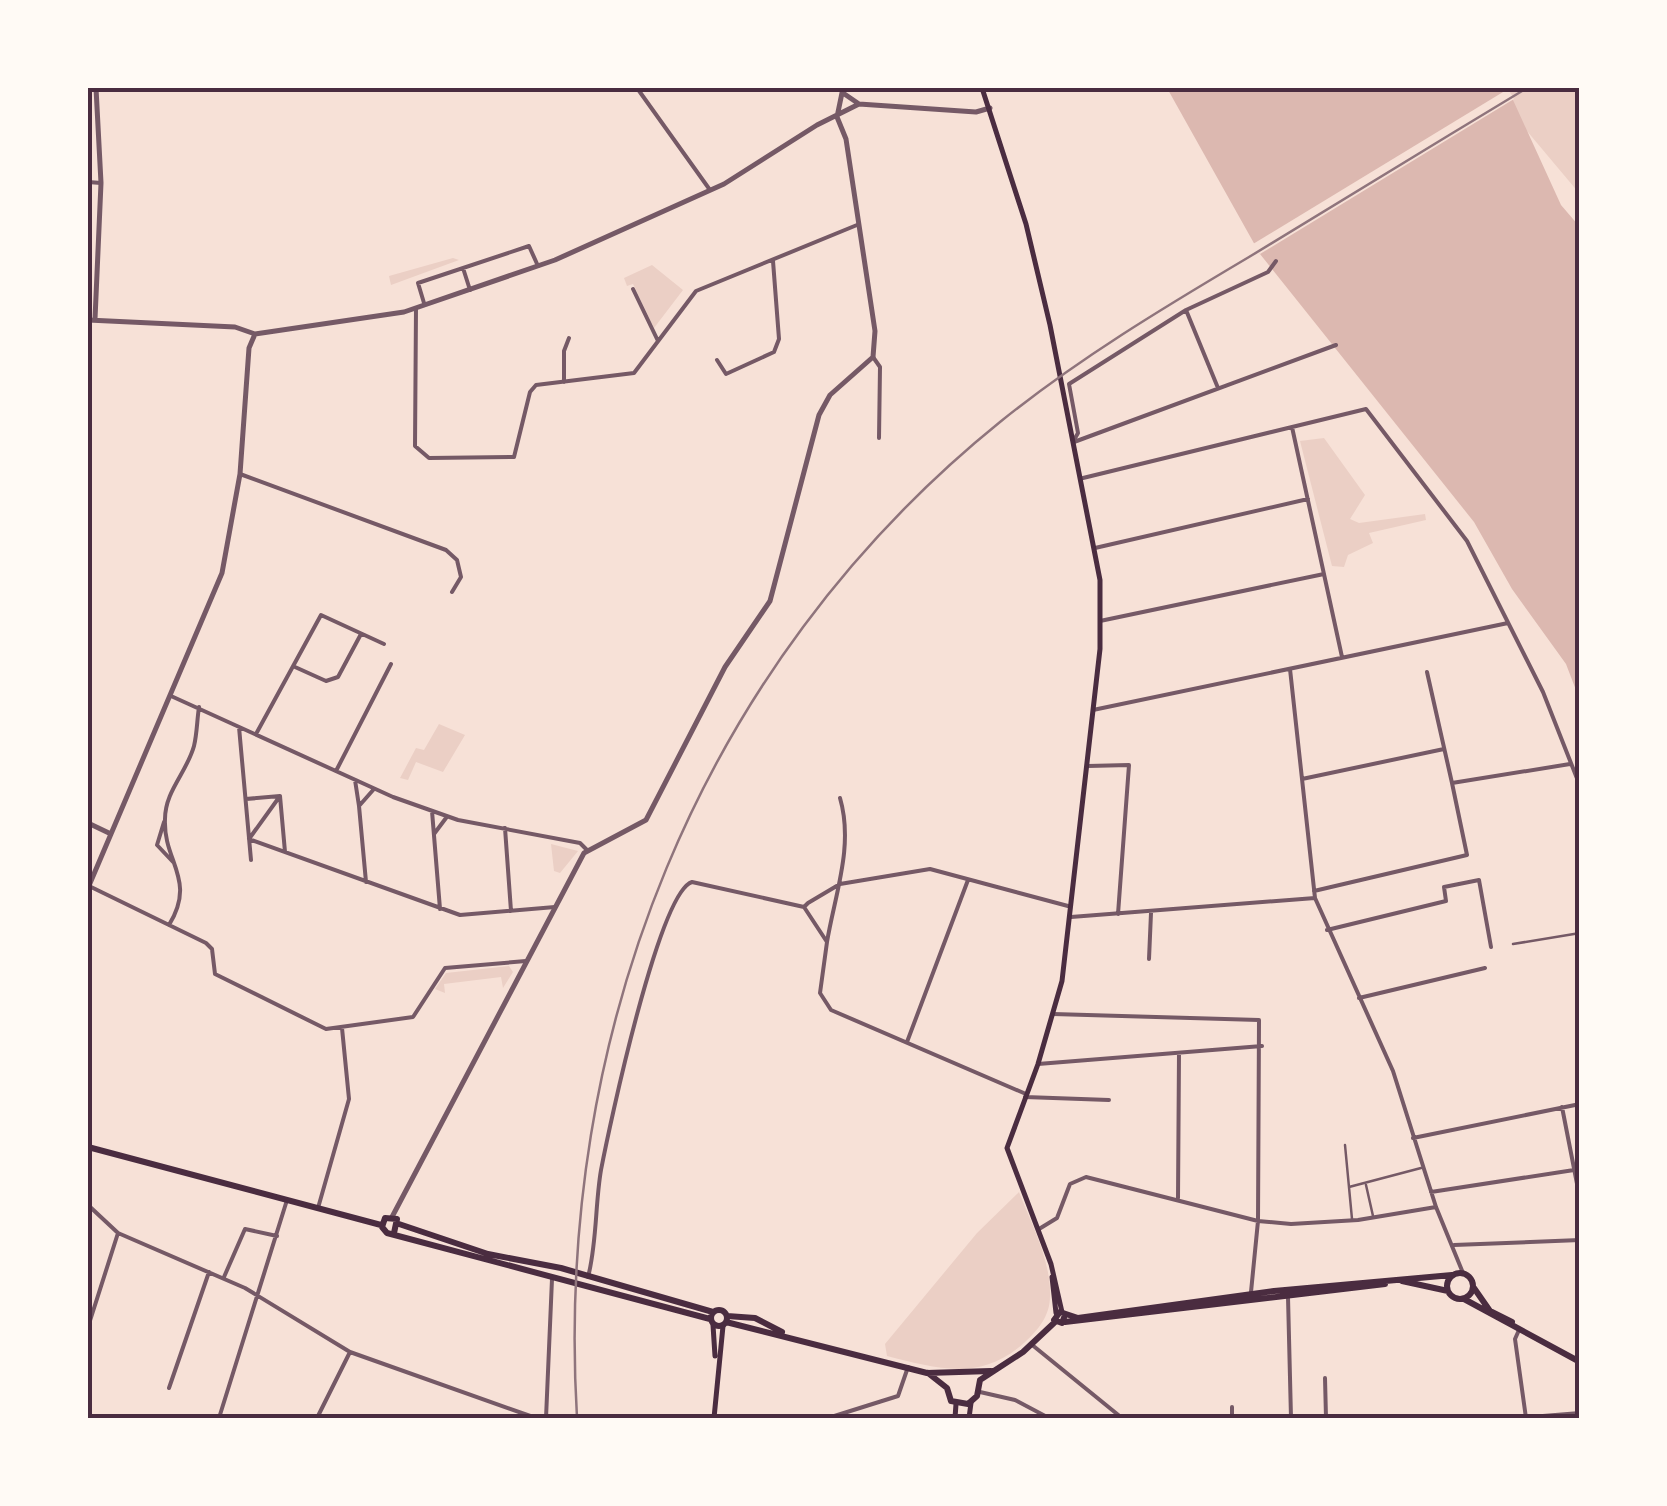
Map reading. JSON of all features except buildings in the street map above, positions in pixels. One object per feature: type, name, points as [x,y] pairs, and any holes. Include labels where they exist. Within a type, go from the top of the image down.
[{"type":"main road","points":[[982,88],[1026,224],[1082,478],[1095,548],[1100,621],[1071,917],[1052,1014],[1007,1148],[1051,1264],[1060,1317]]},
{"type":"main road","points":[[88,1147],[382,1225],[387,1233],[552,1279],[712,1319],[755,1318],[790,1335],[928,1373],[991,1371]]},
{"type":"main road","points":[[382,1225],[392,1217],[399,1224],[488,1254],[588,1276],[712,1319]]},
{"type":"main road","points":[[394,1232],[399,1224]]},
{"type":"main road","points":[[1060,1317],[1464,1273],[1472,1278],[1474,1288],[1490,1311],[1520,1329]]},
{"type":"main road","points":[[1448,1291],[1452,1276]]},
{"type":"main road","points":[[969,1418],[970,1403],[991,1371],[1031,1344],[1060,1317],[1288,1297],[1409,1281],[1464,1298],[1579,1357]]},
{"type":"main road","points":[[1464,1298],[1474,1288]]},
{"type":"main road","points":[[712,1319],[721,1310],[725,1321],[714,1418]]},
{"type":"main road","points":[[712,1319],[717,1368]]},
{"type":"main road","points":[[928,1373],[946,1388],[956,1404],[955,1418]]},
{"type":"main road","points":[[946,1388],[958,1374]]},
{"type":"main road","points":[[968,1374],[978,1388]]},
{"type":"main road","points":[[956,1404],[970,1403]]},
{"type":"street","points":[[96,88],[101,183],[91,320],[235,328],[254,334],[368,320],[416,308],[538,266],[710,190],[859,104],[976,112],[990,108]]},
{"type":"street","points":[[637,88],[710,190]]},
{"type":"street","points":[[392,1217],[587,850],[646,820],[708,697],[770,601],[824,404],[872,357],[875,330],[846,139],[836,117],[842,89],[859,104]]},
{"type":"street","points":[[88,182],[101,183]]},
{"type":"street","points":[[416,308],[415,446],[420,454],[429,458],[514,457],[530,392],[536,385],[634,373],[696,291],[857,225]]},
{"type":"street","points":[[425,305],[418,283],[529,246],[538,266]]},
{"type":"street","points":[[717,360],[726,374],[774,352],[779,339],[774,260]]},
{"type":"street","points":[[1074,442],[1078,432],[1069,384],[1186,310],[1268,272],[1276,261]]},
{"type":"street","points":[[463,268],[470,290]]},
{"type":"street","points":[[632,289],[658,342]]},
{"type":"street","points":[[1186,310],[1218,388]]},
{"type":"street","points":[[254,334],[249,348],[240,474],[222,572],[88,887],[206,943],[212,950],[215,974],[326,1029],[413,1017],[445,968],[526,961]]},
{"type":"street","points":[[564,382],[564,351],[569,338]]},
{"type":"street","points":[[1074,442],[1336,345]]},
{"type":"street","points":[[872,357],[880,367],[879,438]]},
{"type":"street","points":[[1082,478],[1366,409],[1467,540],[1580,786]]},
{"type":"street","points":[[1292,428],[1342,658]]},
{"type":"street","points":[[240,474],[446,550],[458,560],[460,577],[452,592]]},
{"type":"street","points":[[1095,548],[1308,499]]},
{"type":"street","points":[[1100,621],[1324,574]]},
{"type":"street","points":[[256,734],[321,616],[384,644]]},
{"type":"street","points":[[1093,710],[1508,623]]},
{"type":"street","points":[[295,666],[326,681],[338,677],[361,634]]},
{"type":"street","points":[[336,771],[391,664]]},
{"type":"street","points":[[1290,669],[1315,898],[1392,1071],[1436,1207],[1464,1273]]},
{"type":"street","points":[[1314,890],[1467,855],[1427,672]]},
{"type":"street","points":[[171,696],[374,789],[432,811],[580,843],[587,850]]},
{"type":"street","points":[[178,866],[157,845],[172,788],[194,746],[198,707]]},
{"type":"street","points":[[239,727],[251,860]]},
{"type":"street","points":[[1302,779],[1444,749]]},
{"type":"street","points":[[1452,783],[1572,763]]},
{"type":"street","points":[[1088,766],[1129,765],[1118,916]]},
{"type":"street","points":[[355,780],[366,882]]},
{"type":"street","points":[[359,806],[374,789]]},
{"type":"street","points":[[246,799],[280,796]]},
{"type":"street","points":[[249,838],[280,796]]},
{"type":"street","points":[[280,796],[285,852]]},
{"type":"street","points":[[840,798],[847,823],[820,993],[831,1010],[1025,1095],[1108,1100]]},
{"type":"street","points":[[432,811],[440,910]]},
{"type":"street","points":[[434,834],[448,816]]},
{"type":"street","points":[[164,820],[178,866],[180,896],[169,925]]},
{"type":"street","points":[[88,823],[112,834]]},
{"type":"street","points":[[505,828],[510,911]]},
{"type":"street","points":[[249,838],[460,915],[555,907]]},
{"type":"street","points":[[804,907],[840,884],[930,869],[1072,907]]},
{"type":"street","points":[[907,1042],[968,880]]},
{"type":"street","points":[[1327,930],[1446,900],[1444,887],[1480,880],[1490,947]]},
{"type":"street","points":[[588,1276],[602,1168],[620,1082],[648,978],[678,892],[692,882],[804,907],[828,942]]},
{"type":"street","points":[[1071,917],[1315,898]]},
{"type":"street","points":[[1148,958],[1151,913]]},
{"type":"street","points":[[1359,998],[1485,968]]},
{"type":"street","points":[[1052,1014],[1259,1020],[1262,1046],[1258,1221],[1252,1295]]},
{"type":"street","points":[[318,1208],[349,1099],[341,1026]]},
{"type":"street","points":[[1038,1064],[1262,1046]]},
{"type":"street","points":[[1178,1198],[1179,1052]]},
{"type":"street","points":[[1413,1138],[1580,1104]]},
{"type":"street","points":[[1562,1107],[1580,1198]]},
{"type":"street","points":[[1431,1192],[1574,1170]]},
{"type":"street","points":[[1039,1229],[1057,1218],[1070,1184],[1080,1178],[1178,1198],[1258,1221],[1291,1224],[1373,1218],[1436,1207]]},
{"type":"street","points":[[219,1418],[287,1200]]},
{"type":"street","points":[[88,1205],[118,1233],[223,1278],[350,1352],[536,1418]]},
{"type":"street","points":[[223,1278],[245,1229],[277,1236]]},
{"type":"street","points":[[88,1327],[118,1233]]},
{"type":"street","points":[[1454,1245],[1580,1240]]},
{"type":"street","points":[[169,1388],[210,1272]]},
{"type":"street","points":[[546,1418],[552,1279]]},
{"type":"street","points":[[1288,1297],[1292,1418]]},
{"type":"street","points":[[1520,1329],[1515,1339],[1526,1418]]},
{"type":"street","points":[[1031,1344],[1122,1418]]},
{"type":"street","points":[[318,1418],[350,1352]]},
{"type":"street","points":[[828,1418],[898,1396],[908,1367]]},
{"type":"street","points":[[1325,1378],[1326,1418]]},
{"type":"street","points":[[978,1388],[1052,1418],[1072,1418]]},
{"type":"street","points":[[1232,1407],[1232,1418]]},
{"type":"street","points":[[1518,1418],[1580,1412]]},
{"type":"lane","points":[[1513,944],[1580,933]]},
{"type":"lane","points":[[1345,1145],[1352,1220]]},
{"type":"lane","points":[[1349,1187],[1423,1167]]},
{"type":"lane","points":[[1366,1183],[1373,1218]]},
{"type":"shaded area","points":[[1167,88],[1508,89],[1561,205],[1579,226],[1579,698],[1566,664],[1512,589],[1474,522],[1260,254]]},
{"type":"shaded area","points":[[1491,88],[1579,88],[1579,193]]},
{"type":"shaded area","points":[[453,258],[459,260],[391,285],[389,276]]},
{"type":"shaded area","points":[[652,265],[683,290],[654,328],[633,284],[627,286],[624,278]]},
{"type":"shaded area","points":[[1324,438],[1365,495],[1350,519],[1359,523],[1425,514],[1426,520],[1369,533],[1373,543],[1348,555],[1344,567],[1332,566],[1300,441]]},
{"type":"shaded area","points":[[439,724],[465,735],[443,772],[416,762],[408,780],[400,778],[416,748],[424,750]]},
{"type":"shaded area","points":[[551,844],[578,851],[560,873],[554,871]]},
{"type":"shaded area","points":[[509,966],[513,972],[503,988],[501,977],[444,984],[445,993],[435,989],[446,973]]},
{"type":"shaded area","points":[[1019,1192],[1040,1243],[1049,1283],[1048,1310],[1039,1327],[1009,1355],[976,1367],[942,1368],[887,1356],[885,1344],[977,1233]]},
{"type":"pier","points":[[1508,89],[1514,99],[1260,254],[1253,244]]},
{"type":"railway","points":[[577,1418],[576,1275],[591,1135],[621,999],[667,868],[727,743],[803,627],[894,519],[1030,399],[1153,315],[1527,88]]}]
